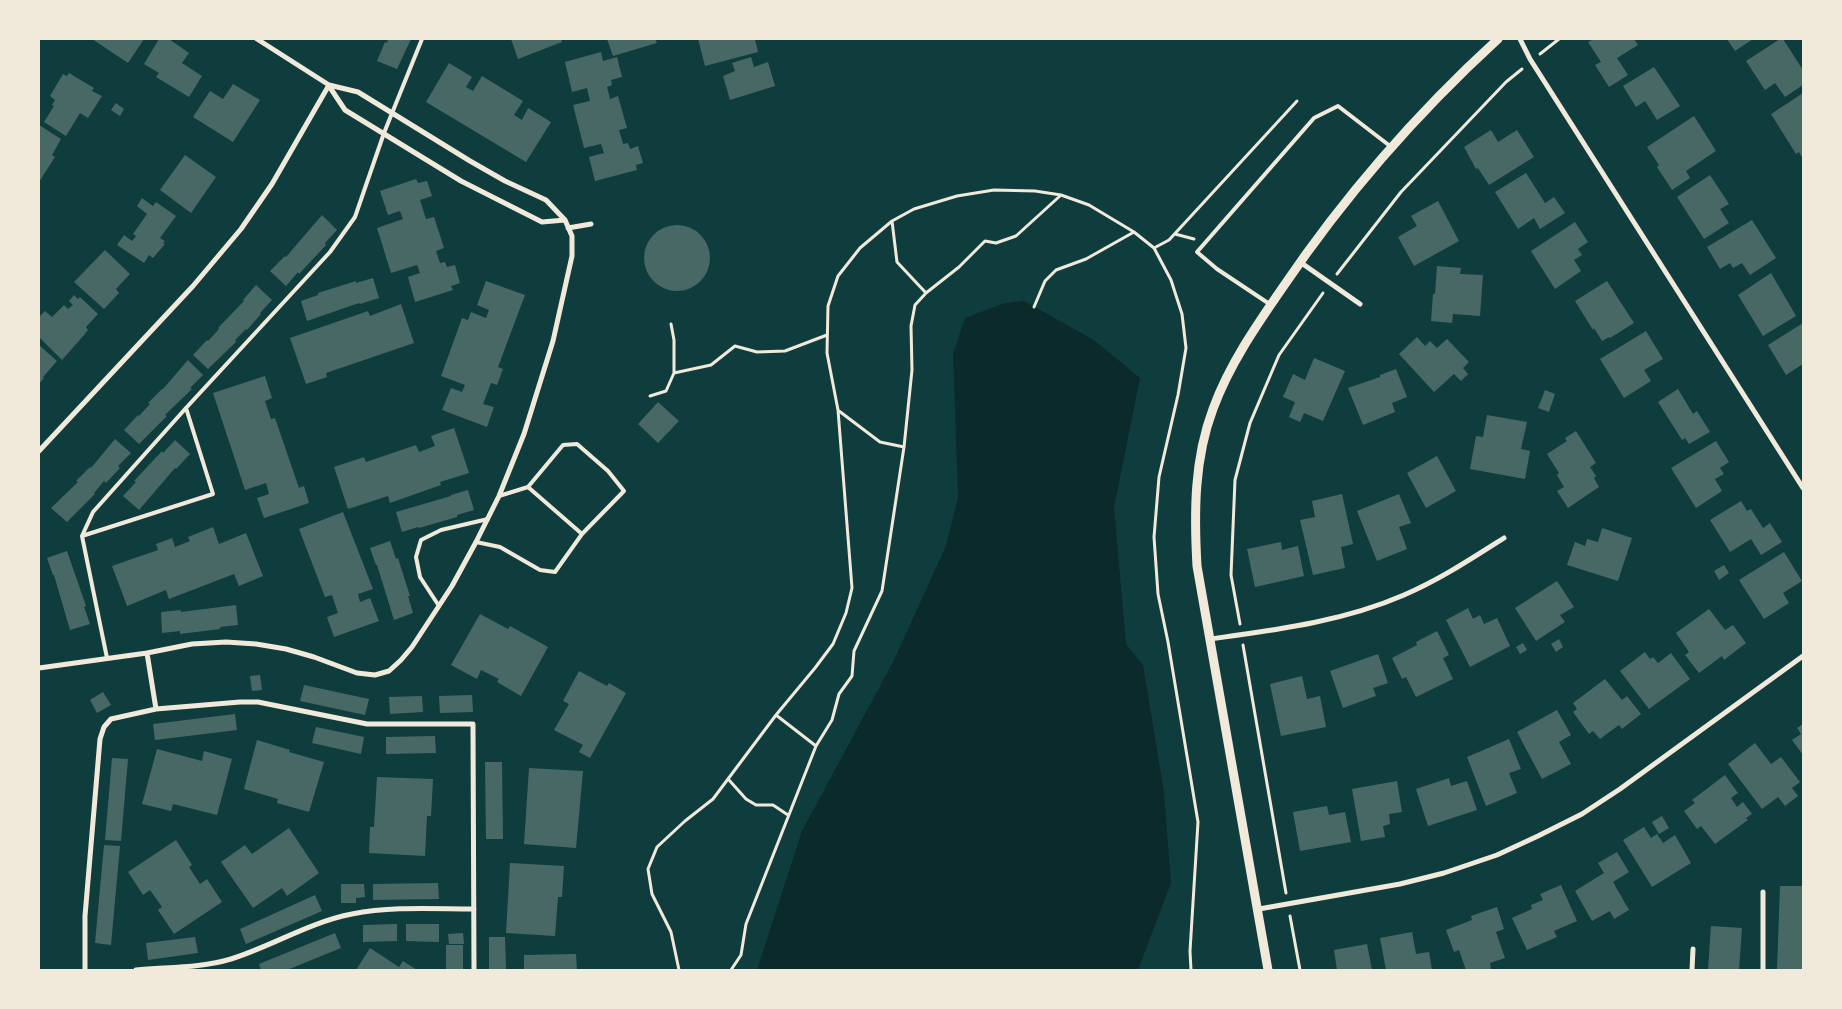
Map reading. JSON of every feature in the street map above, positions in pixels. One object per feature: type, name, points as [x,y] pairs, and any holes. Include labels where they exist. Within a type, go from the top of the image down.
[{"type":"street","points":[[39,668],[147,653],[192,644],[226,642],[286,649],[314,657],[356,673],[375,675],[389,670],[412,647],[439,606],[476,542],[499,496],[524,434],[553,341],[572,256],[572,236],[565,220],[546,200],[505,181],[470,161],[358,92],[329,85],[257,39]]},
{"type":"street","points":[[1268,970],[1259,909],[1197,566],[1195,526],[1199,468],[1205,436],[1213,409],[1233,366],[1300,262],[1357,186],[1390,146],[1453,80],[1498,39]]},
{"type":"street","points":[[1520,39],[1532,62],[1803,488]]},
{"type":"street","points":[[329,85],[345,110],[461,181],[542,222],[565,220]]},
{"type":"street","points":[[39,451],[193,286],[241,229],[272,184],[329,85]]},
{"type":"street","points":[[568,228],[591,224]]},
{"type":"street","points":[[1300,262],[1360,304]]},
{"type":"street","points":[[1210,639],[1318,622],[1403,596],[1440,577],[1504,538]]},
{"type":"street","points":[[147,653],[156,709]]},
{"type":"street","points":[[1259,909],[1400,884],[1444,873],[1497,855],[1538,836],[1582,814],[1620,789],[1803,656]]},
{"type":"street","points":[[85,970],[85,916],[100,739],[104,727],[112,719],[156,709],[240,702],[258,702],[367,724],[473,724],[474,970]]},
{"type":"street","points":[[1763,970],[1764,892]]},
{"type":"street","points":[[136,970],[208,964],[228,960],[328,920],[353,914],[387,910],[474,909]]},
{"type":"street","points":[[1692,970],[1693,949]]},
{"type":"lane","points":[[108,658],[82,536],[93,512],[330,252],[355,217],[384,133],[422,39]]},
{"type":"lane","points":[[1271,305],[1217,269],[1197,252],[1314,118],[1338,106],[1390,146]]},
{"type":"lane","points":[[82,536],[213,494],[186,408]]},
{"type":"lane","points":[[476,542],[500,547],[540,570],[555,572],[582,534],[624,491],[608,471],[577,444],[563,445],[528,487],[499,496]]},
{"type":"lane","points":[[528,487],[582,534]]},
{"type":"lane","points":[[439,606],[420,577],[416,557],[421,540],[441,530],[488,519]]},
{"type":"path","points":[[1300,970],[1231,575],[1235,480],[1250,423],[1279,354],[1330,283],[1401,192],[1506,82],[1559,39]]},
{"type":"path","points":[[1154,248],[1169,240],[1175,234],[1297,101]]},
{"type":"path","points":[[679,970],[671,932],[652,894],[648,869],[657,847],[685,821],[713,799],[776,715],[816,668],[833,644],[846,613],[852,588],[838,410],[827,353],[828,306],[838,276],[860,248],[892,220],[923,206],[957,196],[994,190],[1035,191],[1061,195],[1089,205],[1134,232],[1154,248],[1170,280],[1182,314],[1186,348],[1178,396],[1159,477],[1154,537],[1158,594],[1168,642],[1198,822],[1190,951],[1192,970]]},
{"type":"path","points":[[731,970],[741,955],[746,924],[788,814],[816,746],[832,720],[839,694],[852,676],[854,651],[882,591],[904,447],[912,370],[911,326],[915,305],[985,241],[996,243],[1016,236],[1061,195]]},
{"type":"path","points":[[892,220],[897,262],[926,293]]},
{"type":"path","points":[[1034,307],[1045,280],[1056,270],[1086,259],[1134,232]]},
{"type":"path","points":[[1175,234],[1205,242]]},
{"type":"path","points":[[650,396],[666,391],[674,373],[674,340],[671,324]]},
{"type":"path","points":[[674,373],[710,365],[735,346],[757,352],[785,351],[827,335]]},
{"type":"path","points":[[838,410],[880,442],[904,447]]},
{"type":"path","points":[[776,715],[816,746]]},
{"type":"path","points":[[729,780],[746,799],[756,805],[773,805],[788,814]]},
{"type":"water","points":[[1024,301],[1094,340],[1140,378],[1114,507],[1126,644],[1143,665],[1164,792],[1171,883],[1138,970],[757,970],[802,831],[893,662],[946,546],[958,497],[953,354],[965,318],[1005,303]]},
{"type":"building","points":[[92,39],[144,39],[128,63]]},
{"type":"building","points":[[159,39],[169,39],[189,53],[182,63],[202,76],[189,97],[156,77],[159,73],[144,64]]},
{"type":"building","points":[[388,39],[411,39],[397,69],[377,61]]},
{"type":"building","points":[[511,39],[561,39],[562,42],[518,59]]},
{"type":"building","points":[[607,39],[655,39],[657,43],[613,56]]},
{"type":"building","points":[[698,39],[755,39],[758,52],[705,66]]},
{"type":"building","points":[[1594,39],[1634,39],[1638,45],[1617,58],[1628,75],[1609,87],[1595,65],[1601,62],[1588,42]]},
{"type":"building","points":[[1727,39],[1753,39],[1735,51]]},
{"type":"building","points":[[1780,39],[1783,39],[1803,70],[1803,85],[1785,97],[1775,83],[1765,90],[1746,61]]},
{"type":"building","points":[[601,52],[603,61],[617,57],[622,77],[611,80],[612,85],[607,87],[610,99],[618,96],[627,128],[619,130],[623,144],[628,143],[630,149],[638,146],[643,163],[636,165],[637,170],[595,181],[589,157],[604,153],[601,144],[584,148],[573,105],[590,101],[587,88],[572,92],[565,62]]},
{"type":"building","points":[[751,57],[754,67],[768,62],[775,86],[730,100],[723,76],[735,71],[732,63]]},
{"type":"building","points":[[449,63],[472,77],[466,87],[473,91],[482,76],[523,101],[514,115],[522,120],[528,108],[551,122],[526,162],[426,102]]},
{"type":"building","points":[[1654,67],[1680,106],[1657,120],[1645,101],[1636,107],[1623,86]]},
{"type":"building","points":[[69,73],[94,88],[92,91],[102,96],[88,118],[80,113],[66,136],[44,122],[54,106],[52,105],[55,100],[50,96],[63,74],[67,76]]},
{"type":"building","points":[[233,84],[260,100],[233,142],[193,117],[210,91],[223,99]]},
{"type":"building","points":[[1803,93],[1803,159],[1799,152],[1796,154],[1771,114]]},
{"type":"building","points":[[116,103],[124,109],[120,116],[111,110]]},
{"type":"building","points":[[1694,116],[1716,151],[1686,171],[1690,178],[1672,190],[1647,147]]},
{"type":"building","points":[[39,125],[61,139],[52,155],[55,157],[39,182]]},
{"type":"building","points":[[1491,130],[1498,142],[1517,130],[1534,157],[1489,185],[1478,168],[1476,169],[1464,147]]},
{"type":"building","points":[[185,155],[216,177],[191,213],[160,190]]},
{"type":"building","points":[[1526,173],[1545,203],[1554,197],[1565,213],[1540,229],[1534,218],[1518,229],[1495,192]]},
{"type":"building","points":[[1710,175],[1729,204],[1720,209],[1729,223],[1704,239],[1677,197]]},
{"type":"building","points":[[416,179],[418,183],[427,181],[432,196],[420,200],[426,219],[434,217],[444,248],[436,251],[440,263],[445,262],[447,267],[455,265],[460,283],[451,286],[453,290],[415,302],[408,277],[420,273],[417,265],[391,273],[377,228],[403,219],[400,211],[388,215],[380,191]]},
{"type":"building","points":[[142,198],[153,206],[156,202],[176,216],[160,238],[165,241],[163,243],[165,244],[153,258],[149,255],[144,263],[117,245],[124,235],[132,241],[136,236],[133,234],[147,214],[137,206]]},
{"type":"building","points":[[1438,201],[1459,241],[1414,266],[1398,237],[1417,226],[1411,216]]},
{"type":"building","points":[[322,215],[337,230],[325,243],[326,245],[286,286],[270,271],[286,257]]},
{"type":"building","points":[[1752,220],[1776,258],[1750,275],[1742,263],[1733,268],[1730,263],[1720,269],[1707,247]]},
{"type":"building","points":[[1575,222],[1588,242],[1578,249],[1582,255],[1574,260],[1581,271],[1555,289],[1531,251]]},
{"type":"building","points":[[677,225],[690,228],[700,235],[707,245],[710,258],[707,271],[700,281],[690,288],[677,291],[664,288],[654,281],[647,271],[644,258],[647,245],[654,235],[664,228]]},
{"type":"building","points":[[105,250],[130,274],[116,289],[119,293],[104,309],[74,282]]},
{"type":"building","points":[[1437,266],[1461,268],[1460,274],[1483,275],[1480,316],[1453,314],[1452,323],[1431,321]]},
{"type":"building","points":[[1771,273],[1796,316],[1763,336],[1738,295]]},
{"type":"building","points":[[373,278],[379,298],[307,321],[301,301],[318,295],[318,293],[356,281],[356,283]]},
{"type":"building","points":[[486,281],[525,295],[498,367],[503,369],[497,385],[491,383],[483,404],[494,407],[487,427],[442,410],[451,388],[462,392],[465,385],[441,376],[462,318],[468,320],[471,312],[486,318],[489,310],[477,305]]},
{"type":"building","points":[[1607,281],[1634,323],[1602,341],[1575,301]]},
{"type":"building","points":[[256,285],[272,300],[247,330],[235,340],[236,342],[208,369],[193,355],[219,329]]},
{"type":"building","points":[[74,295],[78,299],[80,297],[98,314],[86,327],[88,330],[62,360],[39,337],[39,317],[45,311],[52,317],[64,305],[68,309],[73,305],[69,301]]},
{"type":"building","points":[[401,304],[414,343],[326,373],[327,377],[306,384],[290,338],[368,311],[370,316]]},
{"type":"building","points":[[1803,323],[1803,364],[1786,375],[1768,345]]},
{"type":"building","points":[[1646,331],[1663,359],[1644,370],[1651,381],[1624,398],[1600,359]]},
{"type":"building","points":[[1417,337],[1425,346],[1430,341],[1437,348],[1447,339],[1469,362],[1463,368],[1468,374],[1461,381],[1454,374],[1434,392],[1399,354]]},
{"type":"building","points":[[39,345],[57,361],[39,384]]},
{"type":"building","points":[[1314,358],[1345,371],[1323,421],[1304,413],[1300,422],[1289,417],[1295,402],[1283,397],[1293,374],[1305,380]]},
{"type":"building","points":[[188,360],[203,375],[139,444],[124,430],[150,404],[148,403]]},
{"type":"building","points":[[1396,369],[1407,397],[1392,403],[1395,412],[1363,425],[1348,388],[1380,377],[1380,375]]},
{"type":"building","points":[[265,376],[272,398],[265,401],[271,419],[275,418],[299,488],[304,486],[309,503],[264,518],[257,498],[269,494],[266,483],[245,490],[213,393]]},
{"type":"building","points":[[1678,389],[1693,414],[1697,411],[1710,432],[1689,444],[1685,438],[1682,440],[1658,402]]},
{"type":"building","points":[[1545,390],[1555,394],[1549,412],[1538,408]]},
{"type":"building","points":[[658,402],[679,421],[658,443],[638,424]]},
{"type":"building","points":[[1487,415],[1527,422],[1521,449],[1530,451],[1525,479],[1470,469],[1476,436],[1483,437]]},
{"type":"building","points":[[454,428],[469,473],[440,482],[441,485],[390,503],[388,496],[348,509],[334,467],[364,457],[366,462],[416,445],[419,452],[435,446],[431,436]]},
{"type":"building","points":[[1576,431],[1596,463],[1590,467],[1596,476],[1594,478],[1599,487],[1568,508],[1557,491],[1564,487],[1557,475],[1559,473],[1547,454],[1567,441],[1565,438]]},
{"type":"building","points":[[115,439],[131,453],[118,466],[120,468],[106,483],[104,481],[95,494],[67,522],[51,508],[91,468]]},
{"type":"building","points":[[175,440],[190,454],[175,468],[139,510],[123,496],[136,482],[134,481]]},
{"type":"building","points":[[1716,441],[1729,462],[1720,468],[1724,474],[1715,479],[1722,491],[1696,508],[1671,468]]},
{"type":"building","points":[[1437,456],[1456,491],[1426,508],[1407,473]]},
{"type":"building","points":[[468,490],[474,510],[457,515],[457,517],[402,532],[396,512]]},
{"type":"building","points":[[1342,494],[1353,544],[1341,547],[1345,568],[1313,575],[1300,520],[1315,517],[1312,501]]},
{"type":"building","points":[[1399,494],[1411,523],[1399,527],[1407,549],[1377,561],[1357,511]]},
{"type":"building","points":[[1741,501],[1747,511],[1751,509],[1763,528],[1770,523],[1782,542],[1761,555],[1751,539],[1730,552],[1710,520]]},
{"type":"building","points":[[343,512],[373,589],[358,594],[360,602],[370,598],[379,621],[334,637],[327,617],[338,613],[332,595],[325,597],[299,529]]},
{"type":"building","points":[[213,527],[219,544],[246,533],[263,576],[239,586],[234,574],[169,599],[166,590],[127,606],[112,566],[158,550],[156,544],[172,538],[175,547],[190,541],[188,537]]},
{"type":"building","points":[[1602,528],[1632,538],[1618,581],[1567,565],[1575,542],[1585,546],[1587,539],[1598,542]]},
{"type":"building","points":[[390,541],[396,559],[398,558],[410,596],[408,596],[413,613],[394,620],[370,548]]},
{"type":"building","points":[[1281,542],[1282,550],[1298,546],[1304,576],[1255,587],[1247,549]]},
{"type":"building","points":[[67,551],[86,606],[84,607],[90,624],[70,630],[47,558]]},
{"type":"building","points":[[1784,552],[1802,581],[1783,593],[1789,603],[1764,619],[1739,580]]},
{"type":"building","points":[[1724,565],[1729,573],[1719,580],[1714,571]]},
{"type":"building","points":[[1557,581],[1574,607],[1560,615],[1565,622],[1536,641],[1515,608]]},
{"type":"building","points":[[236,605],[238,625],[180,634],[180,631],[162,633],[161,612],[181,610],[181,612]]},
{"type":"building","points":[[1468,608],[1473,619],[1480,615],[1484,624],[1497,618],[1510,646],[1470,667],[1446,620]]},
{"type":"building","points":[[1709,609],[1725,630],[1733,625],[1746,643],[1724,660],[1722,656],[1699,673],[1685,655],[1689,652],[1676,633]]},
{"type":"building","points":[[480,614],[508,629],[510,626],[548,647],[521,696],[497,682],[499,679],[481,670],[477,679],[451,665]]},
{"type":"building","points":[[1437,631],[1449,655],[1443,658],[1453,679],[1416,697],[1406,677],[1402,679],[1392,658],[1417,645],[1416,642]]},
{"type":"building","points":[[1559,639],[1563,647],[1556,652],[1551,644]]},
{"type":"building","points":[[1523,643],[1527,650],[1520,654],[1516,647]]},
{"type":"building","points":[[1645,652],[1650,659],[1653,657],[1658,663],[1671,653],[1690,679],[1649,709],[1620,671]]},
{"type":"building","points":[[1378,654],[1388,683],[1373,688],[1376,696],[1343,708],[1330,671]]},
{"type":"building","points":[[579,671],[607,686],[609,683],[626,693],[590,758],[579,752],[583,745],[554,730],[569,704],[563,701]]},
{"type":"building","points":[[260,675],[262,690],[252,691],[250,676]]},
{"type":"building","points":[[1302,676],[1307,699],[1320,696],[1326,727],[1281,736],[1270,684]]},
{"type":"building","points":[[1605,679],[1622,700],[1627,696],[1641,714],[1622,729],[1619,725],[1600,739],[1593,731],[1589,734],[1573,712],[1577,709],[1573,703]]},
{"type":"building","points":[[304,685],[369,699],[365,715],[300,701]]},
{"type":"building","points":[[103,692],[111,705],[97,713],[90,700]]},
{"type":"building","points":[[472,695],[473,712],[440,713],[439,696]]},
{"type":"building","points":[[422,696],[423,712],[390,714],[389,697]]},
{"type":"building","points":[[1557,710],[1571,735],[1559,742],[1571,764],[1542,779],[1517,732]]},
{"type":"building","points":[[235,714],[237,730],[155,740],[153,724]]},
{"type":"building","points":[[1803,724],[1803,755],[1792,740],[1801,734],[1797,728]]},
{"type":"building","points":[[316,727],[364,737],[361,754],[312,743]]},
{"type":"building","points":[[435,736],[436,753],[386,754],[386,737]]},
{"type":"building","points":[[1509,739],[1521,769],[1509,773],[1517,793],[1486,806],[1467,757]]},
{"type":"building","points":[[257,740],[324,762],[309,812],[277,803],[278,799],[244,789]]},
{"type":"building","points":[[1755,743],[1771,764],[1781,757],[1800,782],[1792,788],[1798,796],[1785,806],[1778,797],[1762,809],[1728,764]]},
{"type":"building","points":[[157,749],[202,761],[204,751],[232,759],[217,815],[173,804],[171,811],[142,804]]},
{"type":"building","points":[[112,758],[128,759],[121,841],[105,840]]},
{"type":"building","points":[[485,762],[502,762],[503,839],[486,839]]},
{"type":"building","points":[[529,768],[583,771],[576,848],[524,844]]},
{"type":"building","points":[[1725,775],[1738,793],[1731,798],[1737,807],[1743,802],[1752,814],[1746,818],[1748,820],[1715,844],[1701,826],[1697,829],[1684,811],[1695,803],[1692,800]]},
{"type":"building","points":[[377,777],[433,779],[431,816],[427,816],[425,856],[369,853],[370,827],[374,827]]},
{"type":"building","points":[[1449,778],[1451,786],[1467,781],[1477,810],[1428,826],[1416,789]]},
{"type":"building","points":[[1397,781],[1402,812],[1389,814],[1390,824],[1383,826],[1385,837],[1361,841],[1352,789]]},
{"type":"building","points":[[1327,806],[1329,815],[1345,812],[1351,842],[1300,851],[1293,812]]},
{"type":"building","points":[[1662,816],[1669,828],[1659,834],[1652,822]]},
{"type":"building","points":[[1644,827],[1651,838],[1657,834],[1663,843],[1675,835],[1691,863],[1652,887],[1623,840]]},
{"type":"building","points":[[289,828],[319,873],[287,896],[282,888],[253,908],[221,862],[245,845],[252,854]]},
{"type":"building","points":[[176,840],[192,865],[189,867],[200,884],[207,879],[222,902],[174,934],[158,910],[162,907],[150,890],[143,895],[128,872]]},
{"type":"building","points":[[104,845],[120,846],[111,945],[95,943]]},
{"type":"building","points":[[1617,852],[1629,872],[1613,882],[1629,910],[1614,919],[1610,911],[1592,921],[1575,891],[1604,873],[1598,863]]},
{"type":"building","points":[[510,863],[564,866],[562,897],[558,897],[555,936],[506,933]]},
{"type":"building","points":[[438,883],[439,899],[373,900],[373,884]]},
{"type":"building","points":[[341,884],[364,884],[365,897],[356,898],[356,903],[341,903]]},
{"type":"building","points":[[1561,885],[1577,921],[1554,931],[1557,937],[1527,950],[1512,918],[1532,909],[1531,905],[1543,900],[1540,894]]},
{"type":"building","points":[[1780,886],[1803,886],[1803,970],[1777,970]]},
{"type":"building","points":[[315,895],[322,911],[246,944],[240,929]]},
{"type":"building","points":[[1497,907],[1504,929],[1496,932],[1505,958],[1490,963],[1491,970],[1466,970],[1459,950],[1454,952],[1446,930],[1472,920],[1471,916]]},
{"type":"building","points":[[397,924],[397,941],[363,942],[363,925]]},
{"type":"building","points":[[406,924],[439,924],[439,942],[406,941]]},
{"type":"building","points":[[1711,926],[1742,928],[1739,970],[1708,970]]},
{"type":"building","points":[[1412,932],[1416,954],[1429,952],[1432,970],[1386,970],[1380,938]]},
{"type":"building","points":[[335,933],[341,948],[287,970],[261,970],[259,964]]},
{"type":"building","points":[[463,933],[464,944],[449,944],[448,934]]},
{"type":"building","points":[[195,937],[198,953],[148,960],[146,943]]},
{"type":"building","points":[[489,937],[505,937],[506,970],[489,970]]},
{"type":"building","points":[[1367,944],[1372,970],[1337,970],[1334,950]]},
{"type":"building","points":[[446,945],[463,945],[463,970],[446,970]]},
{"type":"building","points":[[370,948],[399,967],[403,961],[417,970],[356,970]]},
{"type":"building","points":[[576,954],[577,970],[524,970],[524,955]]}]
